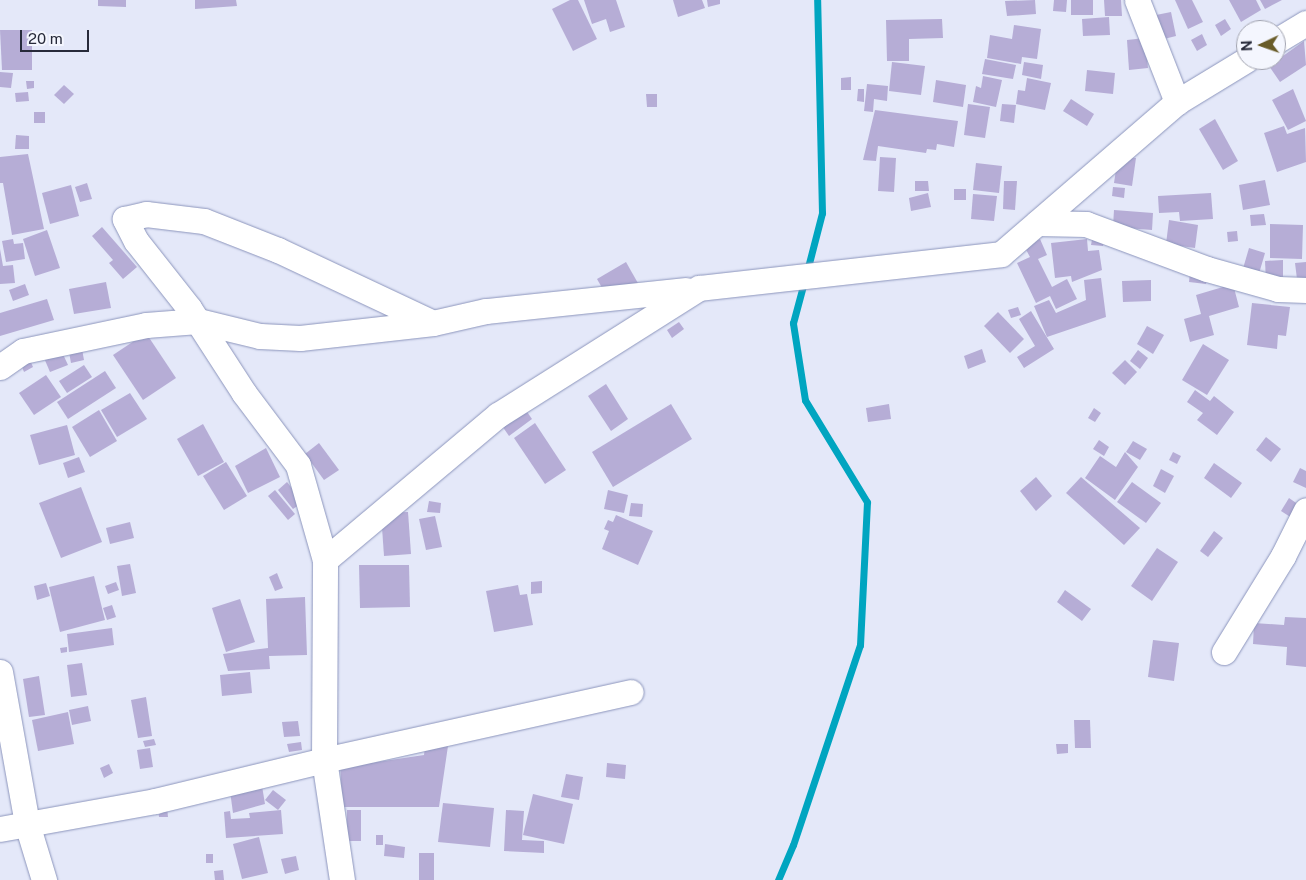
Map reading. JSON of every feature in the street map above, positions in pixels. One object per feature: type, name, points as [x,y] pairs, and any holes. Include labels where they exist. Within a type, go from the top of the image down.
[{"type":"street","points":[[1138,0],[1177,102]]},
{"type":"street","points":[[1286,35],[1306,23]]},
{"type":"street","points":[[0,367],[23,351],[146,324],[198,322],[260,336],[300,338],[433,323],[486,310],[654,296],[699,288],[1001,254],[1177,102],[1236,66]]},
{"type":"street","points":[[342,880],[324,760],[325,560],[298,465],[198,322],[136,241],[125,219],[146,214],[204,220],[278,250],[433,323]]},
{"type":"street","points":[[1036,223],[1086,224],[1207,268],[1278,289],[1306,290]]},
{"type":"street","points":[[325,560],[498,415],[699,288]]},
{"type":"street","points":[[1224,652],[1283,556],[1306,510]]},
{"type":"street","points":[[0,672],[27,824],[44,880]]},
{"type":"street","points":[[0,829],[155,801],[324,760],[631,692]]},
{"type":"building","points":[[98,0],[126,0],[126,7],[98,6]]},
{"type":"building","points":[[195,0],[236,0],[237,6],[195,9]]},
{"type":"building","points":[[570,0],[578,0],[597,39],[573,51],[552,9]]},
{"type":"building","points":[[584,0],[616,0],[625,27],[610,32],[606,19],[592,24]]},
{"type":"building","points":[[673,0],[702,0],[705,8],[678,17]]},
{"type":"building","points":[[707,0],[720,0],[720,4],[708,7]]},
{"type":"building","points":[[1035,0],[1036,14],[1007,16],[1005,1]]},
{"type":"building","points":[[1054,0],[1067,0],[1066,12],[1053,11]]},
{"type":"building","points":[[1071,0],[1093,0],[1093,15],[1071,15]]},
{"type":"building","points":[[1104,0],[1121,0],[1122,16],[1105,16]]},
{"type":"building","points":[[1175,0],[1192,0],[1203,22],[1188,29]]},
{"type":"building","points":[[1229,0],[1256,0],[1261,10],[1244,20],[1240,20]]},
{"type":"building","points":[[1260,0],[1282,0],[1265,9]]},
{"type":"building","points":[[1171,12],[1176,36],[1156,41],[1151,16]]},
{"type":"building","points":[[1109,17],[1110,35],[1083,36],[1082,19]]},
{"type":"building","points":[[942,19],[943,38],[909,39],[909,61],[887,61],[886,20]]},
{"type":"building","points":[[1225,19],[1231,29],[1221,36],[1215,25]]},
{"type":"building","points":[[1014,25],[1041,29],[1037,59],[1022,57],[1021,64],[987,58],[990,35],[1012,39]]},
{"type":"building","points":[[0,30],[32,30],[32,70],[2,70]]},
{"type":"building","points":[[1202,34],[1207,45],[1197,51],[1191,40]]},
{"type":"building","points":[[1145,38],[1148,68],[1129,70],[1127,40]]},
{"type":"building","points":[[1304,41],[1306,65],[1280,82],[1272,70],[1286,70],[1286,54]]},
{"type":"building","points":[[985,59],[1016,65],[1013,79],[982,74]]},
{"type":"building","points":[[892,62],[925,66],[921,95],[889,91]]},
{"type":"building","points":[[1024,62],[1043,65],[1041,79],[1022,75]]},
{"type":"building","points":[[1087,70],[1115,73],[1113,94],[1085,91]]},
{"type":"building","points":[[0,72],[13,73],[11,88],[0,87]]},
{"type":"building","points":[[983,76],[1002,80],[996,107],[973,102],[976,86],[981,88]]},
{"type":"building","points":[[851,77],[851,90],[841,90],[841,78]]},
{"type":"building","points":[[1027,78],[1051,83],[1045,110],[1016,104],[1018,90],[1025,91]]},
{"type":"building","points":[[936,80],[966,85],[963,107],[933,102]]},
{"type":"building","points":[[26,81],[34,81],[34,88],[27,89]]},
{"type":"building","points":[[867,84],[888,86],[887,101],[874,99],[873,112],[864,111]]},
{"type":"building","points":[[64,85],[74,94],[64,104],[54,95]]},
{"type":"building","points":[[858,89],[864,89],[864,102],[857,101]]},
{"type":"building","points":[[1293,89],[1306,121],[1288,130],[1272,100]]},
{"type":"building","points":[[28,92],[29,101],[16,102],[15,93]]},
{"type":"building","points":[[646,94],[657,94],[657,107],[647,107]]},
{"type":"building","points":[[1071,99],[1094,114],[1087,126],[1063,111]]},
{"type":"building","points":[[968,104],[990,107],[985,138],[964,135]]},
{"type":"building","points":[[1002,104],[1016,105],[1014,123],[1000,121]]},
{"type":"building","points":[[875,110],[958,121],[954,147],[937,144],[936,150],[927,149],[926,153],[878,146],[876,161],[863,160]]},
{"type":"building","points":[[34,112],[45,112],[45,123],[34,123]]},
{"type":"building","points":[[1215,119],[1238,161],[1223,170],[1199,129]]},
{"type":"building","points":[[1284,126],[1287,134],[1305,128],[1306,162],[1277,172],[1264,133]]},
{"type":"building","points":[[16,135],[29,136],[29,149],[15,149]]},
{"type":"building","points":[[28,154],[44,229],[12,235],[3,183],[0,183],[0,157]]},
{"type":"building","points":[[1118,156],[1136,158],[1132,186],[1114,183]]},
{"type":"building","points":[[880,157],[896,158],[894,192],[878,191]]},
{"type":"building","points":[[976,163],[1002,166],[999,193],[973,190]]},
{"type":"building","points":[[1265,180],[1270,205],[1243,210],[1239,185]]},
{"type":"building","points":[[915,181],[928,181],[929,191],[915,191]]},
{"type":"building","points":[[1004,181],[1017,181],[1015,210],[1003,209]]},
{"type":"building","points":[[87,183],[92,199],[80,202],[75,187]]},
{"type":"building","points":[[71,185],[79,216],[50,224],[42,193]]},
{"type":"building","points":[[1113,187],[1125,188],[1124,198],[1112,196]]},
{"type":"building","points":[[954,189],[966,189],[966,200],[954,200]]},
{"type":"building","points":[[928,193],[931,207],[911,211],[909,198]]},
{"type":"building","points":[[1211,193],[1213,219],[1180,221],[1179,212],[1159,213],[1158,196]]},
{"type":"building","points":[[973,194],[997,196],[994,221],[971,219]]},
{"type":"building","points":[[1114,210],[1153,213],[1152,230],[1113,227]]},
{"type":"building","points":[[1264,214],[1266,225],[1251,226],[1250,215]]},
{"type":"building","points":[[1169,220],[1198,225],[1195,248],[1166,244]]},
{"type":"building","points":[[1270,224],[1303,225],[1302,259],[1270,258]]},
{"type":"building","points":[[102,227],[137,267],[123,279],[109,263],[113,260],[92,236]]},
{"type":"building","points":[[47,230],[60,268],[35,276],[23,239]]},
{"type":"building","points":[[1237,231],[1238,241],[1228,242],[1227,232]]},
{"type":"building","points":[[1093,234],[1105,235],[1103,246],[1091,245]]},
{"type":"building","points":[[13,239],[14,244],[23,243],[25,259],[6,262],[2,241]]},
{"type":"building","points":[[1040,239],[1047,255],[1038,259],[1052,287],[1067,279],[1077,299],[1056,309],[1050,296],[1036,303],[1017,263],[1030,257],[1024,246]]},
{"type":"building","points":[[1087,239],[1088,251],[1099,250],[1102,270],[1072,282],[1071,276],[1055,278],[1051,243]]},
{"type":"building","points":[[1249,248],[1265,253],[1258,277],[1242,272]]},
{"type":"building","points":[[0,249],[3,266],[13,265],[15,283],[0,284]]},
{"type":"building","points":[[1283,260],[1283,281],[1266,281],[1265,261]]},
{"type":"building","points":[[626,262],[639,285],[605,293],[597,279]]},
{"type":"building","points":[[1306,262],[1306,278],[1297,279],[1295,263]]},
{"type":"building","points":[[1190,272],[1207,275],[1206,284],[1189,282]]},
{"type":"building","points":[[1101,278],[1106,317],[1047,337],[1034,306],[1049,300],[1056,313],[1086,300],[1084,280]]},
{"type":"building","points":[[1151,280],[1151,301],[1123,302],[1122,281]]},
{"type":"building","points":[[106,282],[111,308],[74,314],[69,289]]},
{"type":"building","points":[[25,284],[29,295],[13,301],[9,290]]},
{"type":"building","points":[[1233,284],[1239,307],[1209,316],[1214,335],[1190,342],[1184,319],[1201,314],[1196,295]]},
{"type":"building","points":[[47,299],[54,320],[0,336],[0,313]]},
{"type":"building","points":[[1252,303],[1290,307],[1286,336],[1278,335],[1277,349],[1247,345]]},
{"type":"building","points":[[1018,307],[1021,315],[1011,318],[1008,310]]},
{"type":"building","points":[[1031,311],[1054,349],[1024,368],[1017,357],[1035,346],[1019,319]]},
{"type":"building","points":[[998,312],[1024,339],[1010,353],[984,326]]},
{"type":"building","points":[[679,322],[684,329],[672,338],[667,330]]},
{"type":"building","points":[[1147,326],[1164,335],[1153,354],[1137,344]]},
{"type":"building","points":[[146,333],[176,378],[143,400],[113,355]]},
{"type":"building","points":[[1203,344],[1229,360],[1207,395],[1182,380]]},
{"type":"building","points":[[82,349],[84,360],[71,363],[69,352]]},
{"type":"building","points":[[982,349],[986,362],[968,369],[964,356]]},
{"type":"building","points":[[61,350],[68,365],[50,372],[44,358]]},
{"type":"building","points":[[1138,350],[1148,358],[1140,369],[1130,361]]},
{"type":"building","points":[[29,358],[33,367],[24,372],[20,362]]},
{"type":"building","points":[[1125,360],[1137,372],[1125,385],[1112,373]]},
{"type":"building","points":[[84,365],[92,377],[67,393],[59,381]]},
{"type":"building","points":[[105,371],[116,388],[68,419],[57,402]]},
{"type":"building","points":[[46,375],[61,397],[34,415],[19,393]]},
{"type":"building","points":[[606,384],[628,419],[611,431],[588,396]]},
{"type":"building","points":[[1195,390],[1210,401],[1214,396],[1234,412],[1217,435],[1197,420],[1203,413],[1187,402]]},
{"type":"building","points":[[130,393],[147,419],[117,437],[101,410]]},
{"type":"building","points":[[671,404],[692,439],[613,487],[592,452]]},
{"type":"building","points":[[889,404],[891,419],[868,422],[866,408]]},
{"type":"building","points":[[523,406],[532,419],[509,436],[500,423]]},
{"type":"building","points":[[1094,408],[1101,413],[1095,422],[1088,418]]},
{"type":"building","points":[[99,410],[117,441],[90,457],[72,427]]},
{"type":"building","points":[[535,423],[566,470],[545,484],[514,438]]},
{"type":"building","points":[[203,424],[224,462],[198,476],[177,439]]},
{"type":"building","points":[[67,425],[75,455],[39,465],[30,435]]},
{"type":"building","points":[[1266,437],[1281,449],[1271,462],[1256,450]]},
{"type":"building","points":[[1099,440],[1109,447],[1104,456],[1093,449]]},
{"type":"building","points":[[1133,441],[1147,449],[1140,460],[1126,452]]},
{"type":"building","points":[[319,443],[339,470],[324,480],[305,454]]},
{"type":"building","points":[[266,448],[280,477],[248,493],[235,466]]},
{"type":"building","points":[[1125,452],[1138,467],[1115,500],[1085,478],[1100,456],[1116,467]]},
{"type":"building","points":[[1173,452],[1181,456],[1177,464],[1169,460]]},
{"type":"building","points":[[79,457],[85,472],[68,478],[63,463]]},
{"type":"building","points":[[226,462],[247,496],[224,510],[203,476]]},
{"type":"building","points":[[1214,463],[1242,483],[1231,498],[1204,478]]},
{"type":"building","points":[[1300,468],[1306,471],[1306,488],[1293,482]]},
{"type":"building","points":[[1161,469],[1174,476],[1165,493],[1153,486]]},
{"type":"building","points":[[1036,477],[1052,496],[1036,511],[1020,491]]},
{"type":"building","points":[[1081,477],[1140,528],[1124,545],[1066,493]]},
{"type":"building","points":[[287,482],[303,502],[293,509],[278,490]]},
{"type":"building","points":[[1132,482],[1161,503],[1146,523],[1117,502]]},
{"type":"building","points":[[81,487],[102,542],[61,558],[39,503]]},
{"type":"building","points":[[275,490],[295,514],[288,520],[268,496]]},
{"type":"building","points":[[608,490],[628,495],[624,513],[604,509]]},
{"type":"building","points":[[1289,498],[1302,507],[1295,520],[1281,511]]},
{"type":"building","points":[[429,501],[441,503],[440,513],[427,512]]},
{"type":"building","points":[[631,503],[643,504],[642,517],[629,516]]},
{"type":"building","points":[[408,512],[411,554],[384,556],[381,513]]},
{"type":"building","points":[[616,515],[653,531],[638,565],[602,549],[609,531],[604,529],[608,520],[613,522]]},
{"type":"building","points":[[435,516],[442,547],[426,550],[419,519]]},
{"type":"building","points":[[130,522],[134,538],[110,544],[106,528]]},
{"type":"building","points":[[1214,531],[1223,538],[1208,557],[1200,551]]},
{"type":"building","points":[[1157,548],[1178,562],[1152,601],[1131,586]]},
{"type":"building","points":[[130,564],[136,593],[122,596],[117,566]]},
{"type":"building","points":[[359,565],[409,565],[410,607],[360,608]]},
{"type":"building","points":[[277,573],[283,588],[275,591],[269,577]]},
{"type":"building","points":[[94,576],[105,620],[60,632],[49,587]]},
{"type":"building","points":[[542,581],[542,593],[531,594],[531,582]]},
{"type":"building","points":[[116,582],[119,590],[108,594],[105,586]]},
{"type":"building","points":[[46,583],[50,596],[37,600],[34,586]]},
{"type":"building","points":[[518,585],[520,595],[527,594],[533,625],[494,632],[486,591]]},
{"type":"building","points":[[1065,590],[1091,609],[1082,621],[1057,602]]},
{"type":"building","points":[[305,597],[307,655],[269,656],[270,669],[228,671],[223,654],[268,648],[266,599]]},
{"type":"building","points":[[240,599],[255,642],[226,652],[212,608]]},
{"type":"building","points":[[112,605],[116,617],[107,620],[103,608]]},
{"type":"building","points":[[1285,617],[1306,618],[1306,667],[1286,665],[1287,647],[1253,644],[1254,623],[1284,625]]},
{"type":"building","points":[[112,628],[114,645],[69,652],[67,634]]},
{"type":"building","points":[[1153,640],[1179,643],[1174,681],[1148,677]]},
{"type":"building","points":[[67,647],[67,652],[61,653],[60,648]]},
{"type":"building","points":[[82,663],[87,695],[71,697],[67,665]]},
{"type":"building","points":[[250,672],[252,693],[222,696],[220,675]]},
{"type":"building","points":[[39,676],[45,715],[29,717],[23,679]]},
{"type":"building","points":[[146,697],[152,736],[138,738],[131,700]]},
{"type":"building","points":[[88,706],[91,721],[72,725],[69,710]]},
{"type":"building","points":[[68,712],[74,744],[38,751],[32,720]]},
{"type":"building","points":[[1074,720],[1090,720],[1091,748],[1075,748]]},
{"type":"building","points":[[298,721],[300,736],[284,737],[282,722]]},
{"type":"building","points":[[154,739],[156,745],[145,747],[143,741]]},
{"type":"building","points":[[301,742],[302,750],[289,752],[287,744]]},
{"type":"building","points":[[1056,744],[1068,744],[1068,753],[1057,754]]},
{"type":"building","points":[[425,746],[448,746],[439,807],[342,807],[340,758],[357,765],[424,755]]},
{"type":"building","points":[[150,748],[153,767],[140,769],[137,750]]},
{"type":"building","points":[[607,763],[626,765],[625,779],[606,777]]},
{"type":"building","points":[[109,764],[113,773],[104,778],[100,768]]},
{"type":"building","points":[[566,774],[583,777],[579,800],[561,797]]},
{"type":"building","points":[[262,786],[265,804],[233,813],[230,791]]},
{"type":"building","points":[[273,790],[286,800],[278,810],[265,800]]},
{"type":"building","points":[[533,794],[573,804],[564,844],[523,835]]},
{"type":"building","points":[[443,803],[494,808],[490,847],[438,842]]},
{"type":"building","points":[[158,807],[167,807],[168,817],[159,817]]},
{"type":"building","points":[[281,810],[283,834],[226,838],[224,812],[230,811],[231,819],[250,818],[249,813]]},
{"type":"building","points":[[347,810],[361,810],[361,841],[347,841]]},
{"type":"building","points":[[506,810],[524,811],[522,840],[544,841],[544,853],[504,851]]},
{"type":"building","points":[[376,835],[383,835],[383,845],[376,845]]},
{"type":"building","points":[[259,837],[268,873],[242,879],[233,844]]},
{"type":"building","points":[[385,844],[405,847],[404,858],[384,856]]},
{"type":"building","points":[[419,853],[434,853],[434,880],[419,880]]},
{"type":"building","points":[[206,854],[213,854],[213,863],[206,863]]},
{"type":"building","points":[[296,856],[299,870],[285,874],[281,859]]},
{"type":"building","points":[[223,870],[224,880],[215,880],[214,871]]},
{"type":"waterway","points":[[807,271],[822,213],[817,0]]},
{"type":"waterway","points":[[778,880],[793,845],[860,645],[867,502],[805,400],[793,323],[804,282]]}]
